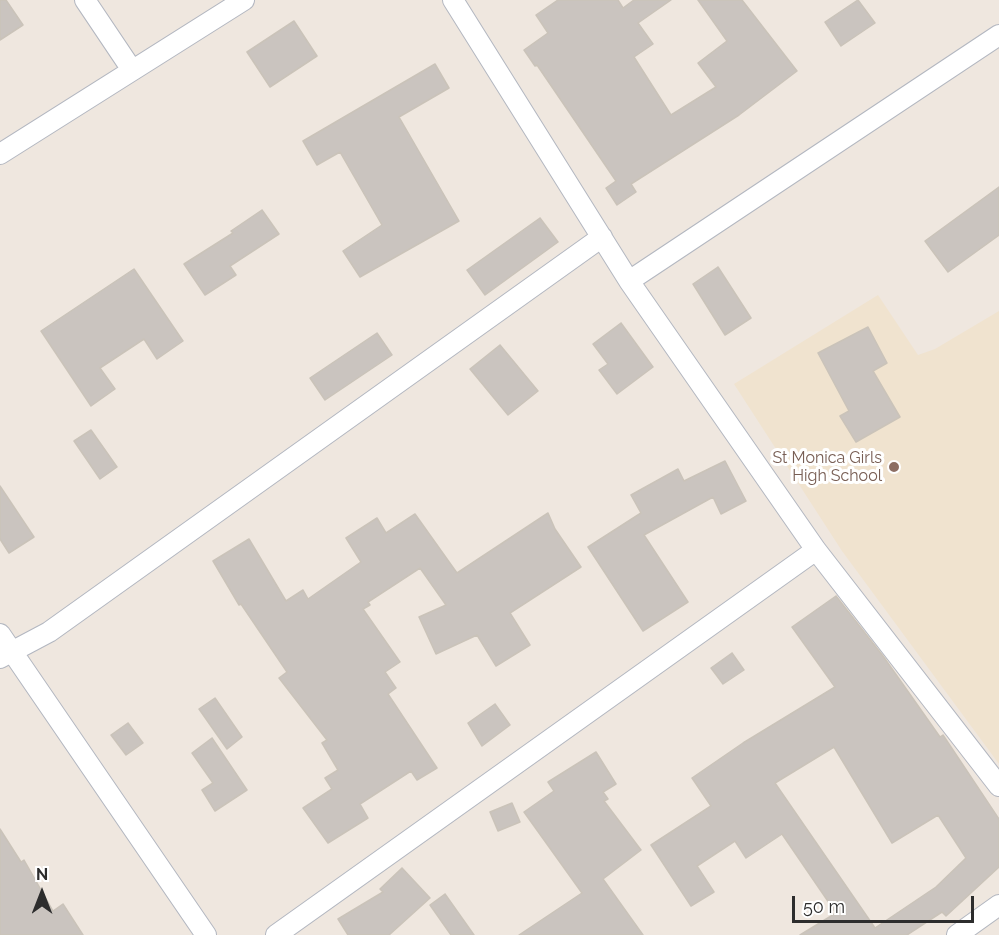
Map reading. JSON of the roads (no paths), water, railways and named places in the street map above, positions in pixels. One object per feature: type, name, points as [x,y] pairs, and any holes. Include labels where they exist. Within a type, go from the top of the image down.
[{"type":"street","points":[[85,0],[132,70]]},
{"type":"street","points":[[0,154],[244,0]]},
{"type":"street","points":[[453,0],[629,281],[816,550],[999,786]]},
{"type":"street","points":[[629,281],[999,35]]},
{"type":"street","points":[[6,654],[49,632],[602,237]]},
{"type":"street","points":[[276,935],[816,550]]},
{"type":"street","points":[[0,634],[6,654],[206,935]]},
{"type":"street","points":[[957,935],[999,905]]},
{"type":"place","name":"St Monica Girls High School","points":[[894,467]]}]
